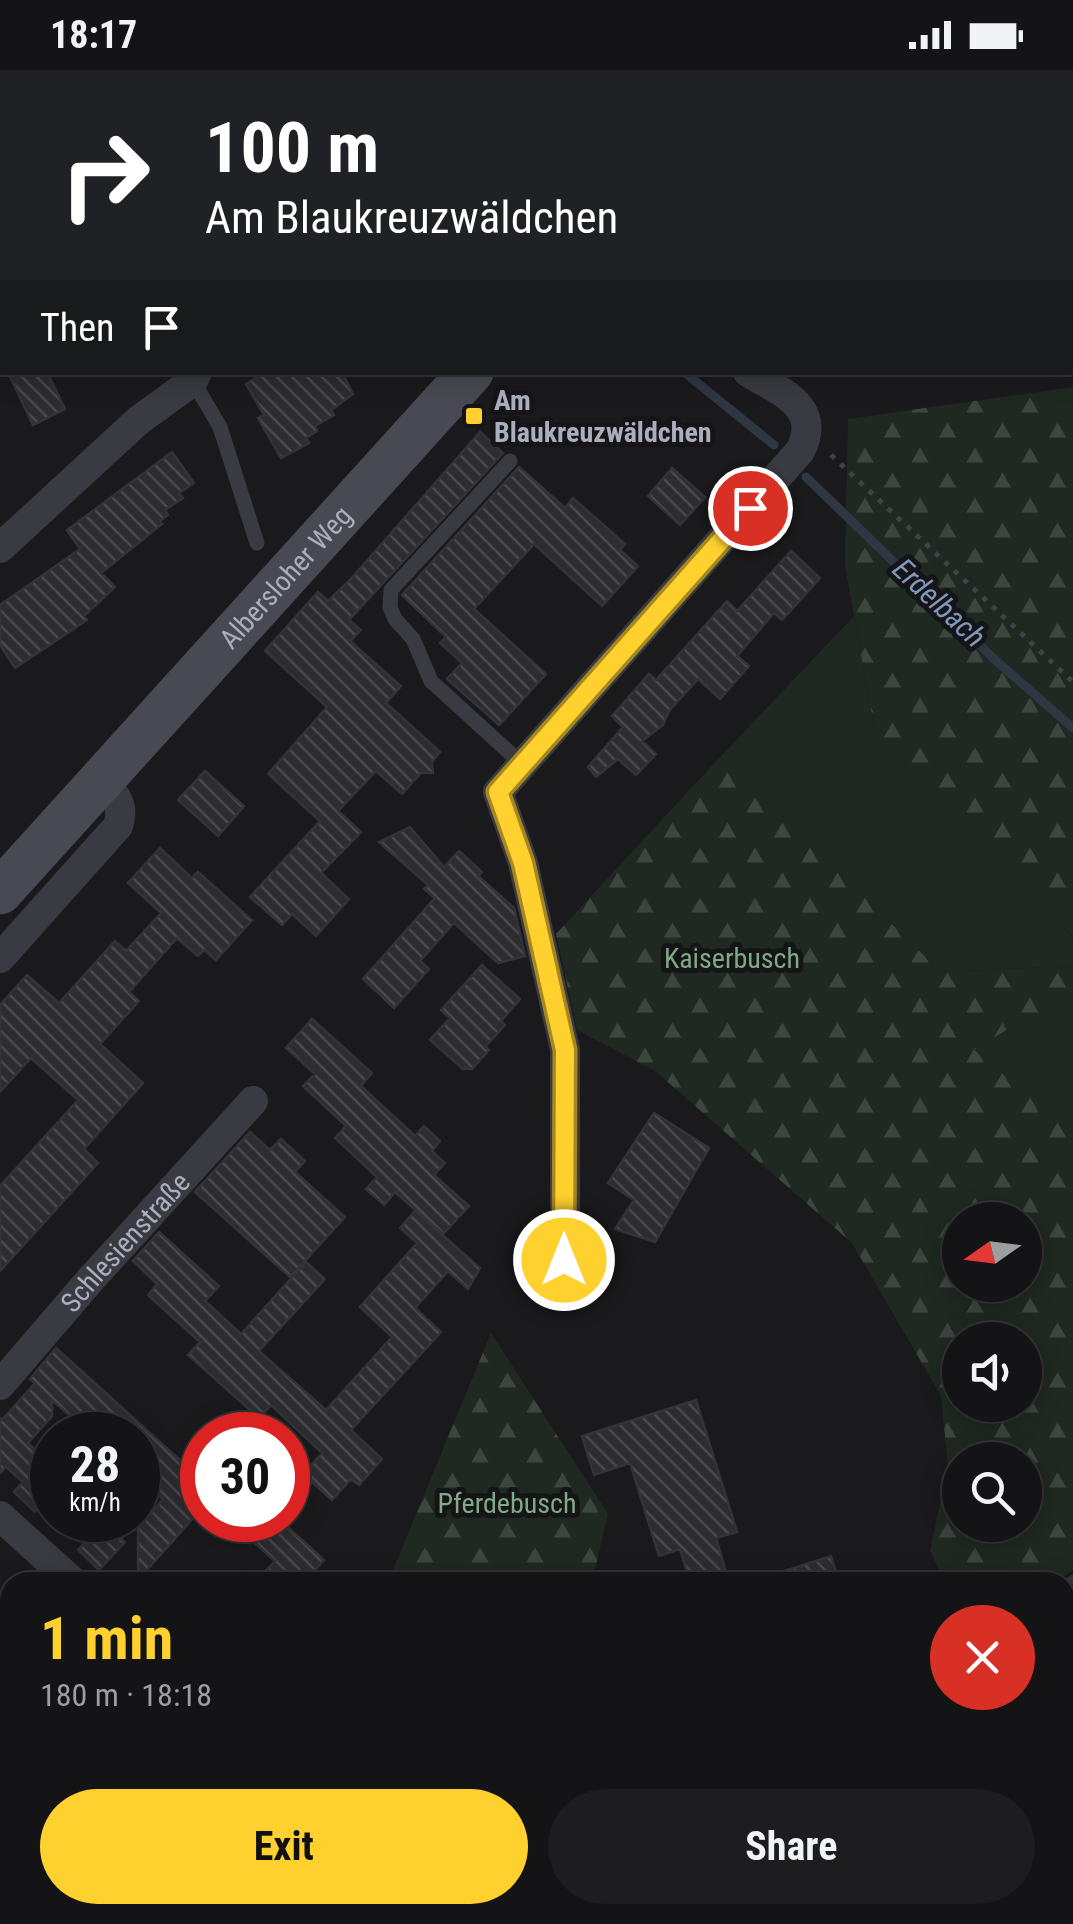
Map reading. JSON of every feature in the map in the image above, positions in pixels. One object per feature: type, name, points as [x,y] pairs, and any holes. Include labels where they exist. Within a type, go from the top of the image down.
[{"type":"main road","name":"Albersloher Weg","points":[[0,892],[468,375]]},
{"type":"street","points":[[564,1260],[565,1050],[523,863],[498,792],[800,450],[808,436],[806,418],[798,403],[753,375]]},
{"type":"street","points":[[0,548],[139,420],[195,377]]},
{"type":"street","points":[[0,958],[118,826],[119,802],[101,781]]},
{"type":"street","name":"Schlesienstraße","points":[[0,1386],[91,1278],[253,1101]]},
{"type":"street","points":[[0,1516],[62,1572]]},
{"type":"lane","points":[[195,377],[220,427],[258,543]]},
{"type":"lane","points":[[510,461],[391,590],[390,607],[413,639],[431,681],[522,764]]},
{"type":"path","points":[[845,466],[1073,682]]},
{"type":"green space","points":[[1073,387],[1073,937],[876,738],[845,566],[848,419]]},
{"type":"green space","points":[[854,616],[876,738],[1073,937],[1073,966],[941,972],[720,757]]},
{"type":"green space","name":"Kaiserbusch","points":[[720,757],[941,972],[1073,966],[1073,1006],[1013,1026],[974,1050],[1021,1089],[1073,1117],[1073,1570],[940,1572],[930,1551],[942,1494],[942,1542],[1042,1542],[1042,1442],[946,1442],[944,1422],[1042,1422],[1042,1322],[942,1322],[942,1406],[941,1396],[852,1243],[655,1071],[577,1030],[556,934]]},
{"type":"green space","points":[[1073,1002],[1073,1117],[1021,1089],[973,1050],[1013,1026]]},
{"type":"green space","name":"Pferdebusch","points":[[491,1333],[608,1514],[594,1572],[392,1572]]},
{"type":"building","points":[[9,375],[48,375],[65,409],[33,425]]},
{"type":"building","points":[[260,375],[344,375],[353,394],[331,410],[334,415],[315,426],[317,431],[306,438],[309,443],[281,458],[258,418],[264,415],[246,384]]},
{"type":"building","points":[[480,432],[503,453],[349,620],[361,630],[350,641],[401,686],[386,703],[440,752],[432,762],[433,773],[421,773],[402,794],[376,771],[338,811],[361,832],[321,873],[349,899],[316,936],[292,914],[282,925],[250,897],[320,821],[268,774],[327,707],[265,651],[318,592],[328,601],[350,580]]},
{"type":"building","points":[[172,452],[194,483],[179,493],[183,498],[165,510],[168,515],[160,521],[162,524],[101,573],[115,587],[84,616],[87,620],[15,668],[0,645],[0,605],[80,549],[67,530]]},
{"type":"building","points":[[519,467],[565,508],[573,498],[625,544],[620,550],[638,566],[602,606],[534,544],[474,609],[546,674],[499,725],[447,679],[462,663],[440,643],[446,637],[402,595]]},
{"type":"building","points":[[672,468],[705,497],[680,525],[648,496]]},
{"type":"building","points":[[791,551],[820,578],[782,620],[774,613],[737,656],[749,666],[720,699],[698,679],[669,711],[663,725],[642,741],[656,754],[636,775],[618,759],[596,777],[588,767],[623,727],[612,716],[649,674],[656,680],[727,601],[737,611]]},
{"type":"building","points":[[205,771],[244,806],[218,836],[178,800]]},
{"type":"building","points":[[410,827],[444,867],[459,851],[482,872],[478,876],[514,908],[525,956],[498,963],[454,923],[420,961],[429,969],[394,1008],[363,979],[435,898],[424,889],[428,885],[379,842]]},
{"type":"building","points":[[160,848],[192,878],[198,872],[252,920],[216,960],[204,950],[198,956],[177,938],[129,992],[139,1001],[100,1044],[143,1083],[84,1149],[98,1163],[0,1271],[0,1186],[78,1100],[31,1058],[0,1092],[0,1005],[27,975],[59,1003],[115,941],[126,951],[161,913],[128,883]]},
{"type":"building","points":[[482,965],[520,999],[501,1021],[505,1025],[485,1047],[489,1050],[472,1069],[463,1069],[430,1040],[450,1018],[441,1010]]},
{"type":"building","points":[[312,1019],[372,1073],[361,1086],[415,1136],[424,1126],[440,1141],[432,1151],[445,1163],[434,1175],[469,1206],[443,1234],[395,1192],[384,1205],[366,1189],[377,1177],[335,1138],[346,1126],[303,1086],[315,1074],[286,1048]]},
{"type":"building","points":[[654,1113],[709,1148],[655,1242],[615,1229],[634,1200],[608,1183]]},
{"type":"building","points":[[250,1132],[270,1150],[281,1139],[305,1161],[295,1172],[345,1217],[290,1277],[195,1192]]},
{"type":"building","points":[[415,1211],[480,1268],[468,1289],[448,1271],[415,1308],[441,1332],[351,1430],[382,1459],[359,1485],[351,1479],[332,1500],[310,1480],[310,1466],[322,1453],[310,1442],[310,1412],[278,1412],[271,1405],[265,1412],[252,1412],[188,1355],[200,1342],[148,1295],[157,1284],[133,1261],[159,1232],[219,1286],[205,1301],[241,1334],[306,1262],[325,1279],[259,1351],[326,1410],[392,1337],[360,1307],[417,1243],[400,1228]]},
{"type":"building","points":[[528,1255],[546,1256],[554,1276],[553,1287],[526,1285]]},
{"type":"building","points":[[56,1348],[127,1412],[66,1412],[52,1400],[52,1412],[30,1412],[30,1507],[14,1492],[23,1482],[6,1467],[0,1473],[0,1418],[35,1383],[30,1379]]},
{"type":"building","points":[[696,1400],[737,1532],[716,1538],[726,1572],[687,1572],[680,1549],[659,1556],[630,1463],[594,1475],[582,1436]]},
{"type":"building","points":[[160,1442],[180,1460],[180,1533],[145,1572],[138,1572],[138,1542],[160,1542]]},
{"type":"building","points":[[85,1542],[125,1542],[99,1570],[78,1550]]},
{"type":"building","points":[[254,1542],[304,1542],[324,1560],[313,1572],[265,1572],[275,1561]]},
{"type":"building","points":[[831,1556],[836,1572],[781,1572]]},
{"type":"waterway","name":"Erdelbach","points":[[688,375],[774,445]]},
{"type":"waterway","name":"Erdelbach","points":[[806,477],[993,658],[1073,728]]},
{"type":"place","name":"Am Blaukreuzwäldchen","points":[[474,416]]},
{"type":"route","points":[[564,1260],[565,1050],[523,863],[498,792],[750,508]]}]
